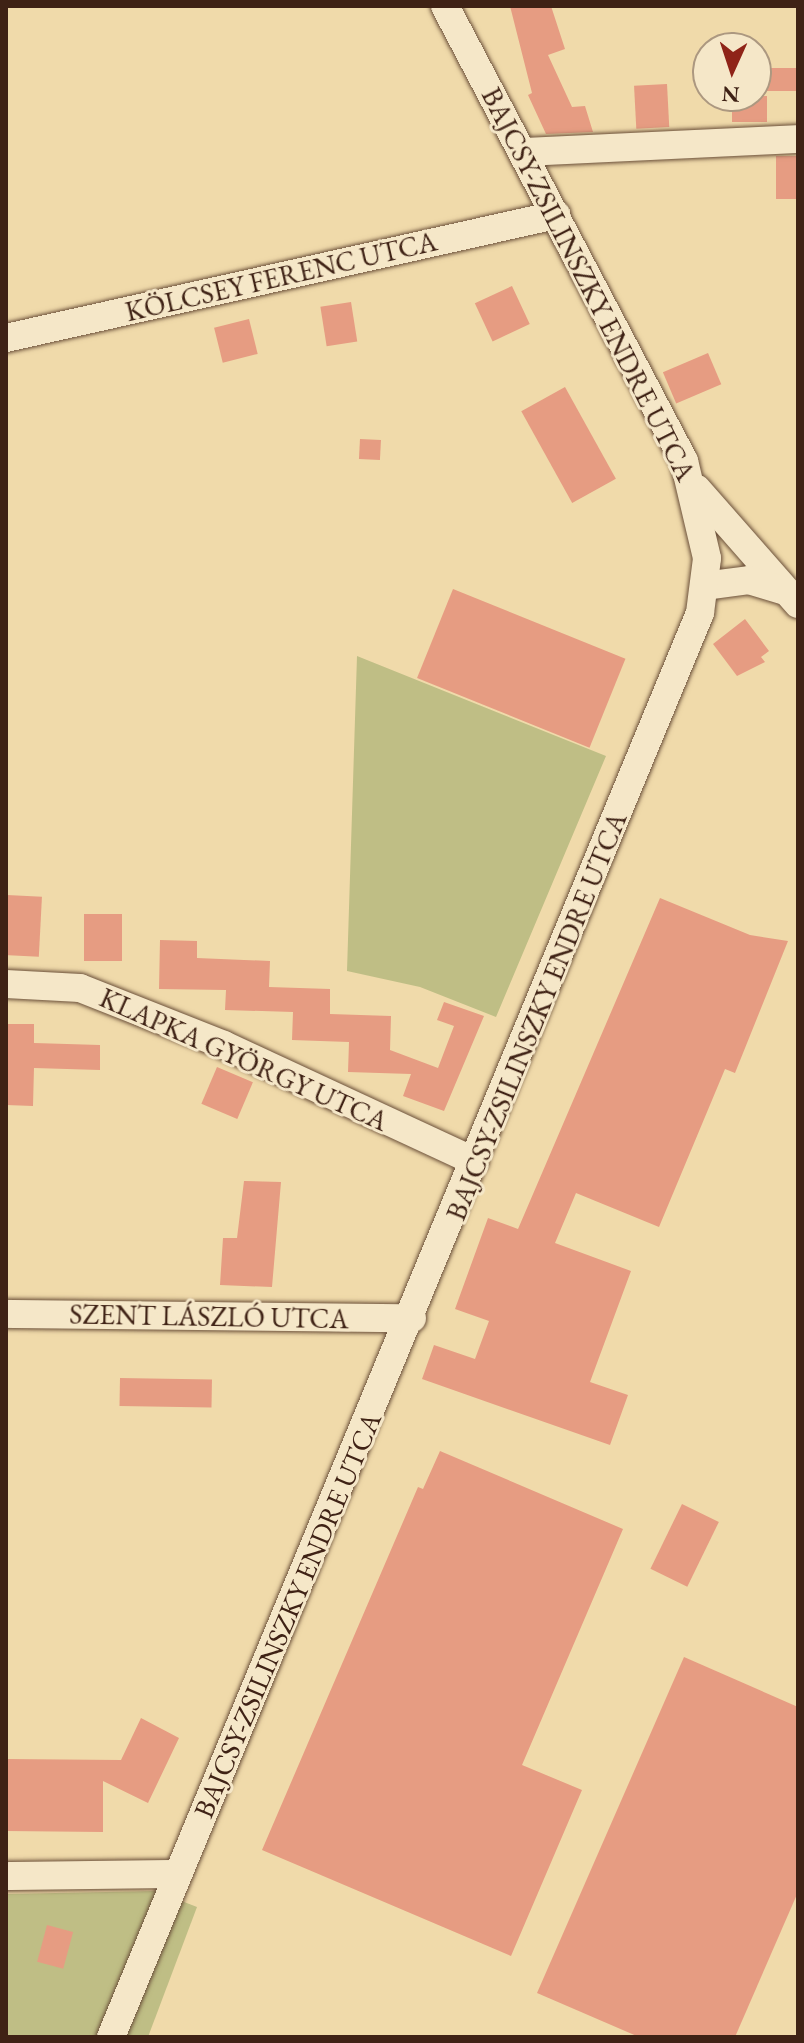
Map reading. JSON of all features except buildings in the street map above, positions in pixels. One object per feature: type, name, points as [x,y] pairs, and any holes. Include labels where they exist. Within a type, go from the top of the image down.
[{"type":"street","name":"BAJCSY-ZSILINSZKY ENDRE UTCA","points":[[111,2037],[176,1874],[412,1318],[474,1161],[689,646],[704,586],[707,558],[694,485],[445,6]]},
{"type":"street","points":[[523,152],[798,139]]},
{"type":"street","name":"KÖLCSEY FERENC UTCA","points":[[6,338],[556,215]]},
{"type":"street","points":[[694,485],[792,598]]},
{"type":"street","points":[[704,586],[749,580],[792,598]]},
{"type":"street","name":"KLAPKA GYÖRGY UTCA","points":[[6,984],[80,988],[224,1045],[474,1161]]},
{"type":"street","name":"SZENT LÁSZLÓ UTCA","points":[[6,1314],[412,1318]]},
{"type":"street","points":[[6,1876],[176,1874]]},
{"type":"shaded area","points":[[357,656],[606,756],[496,1017],[420,987],[347,971]]},
{"type":"shaded area","points":[[156,1891],[197,1907],[148,2037],[6,2037],[6,1894]]}]
